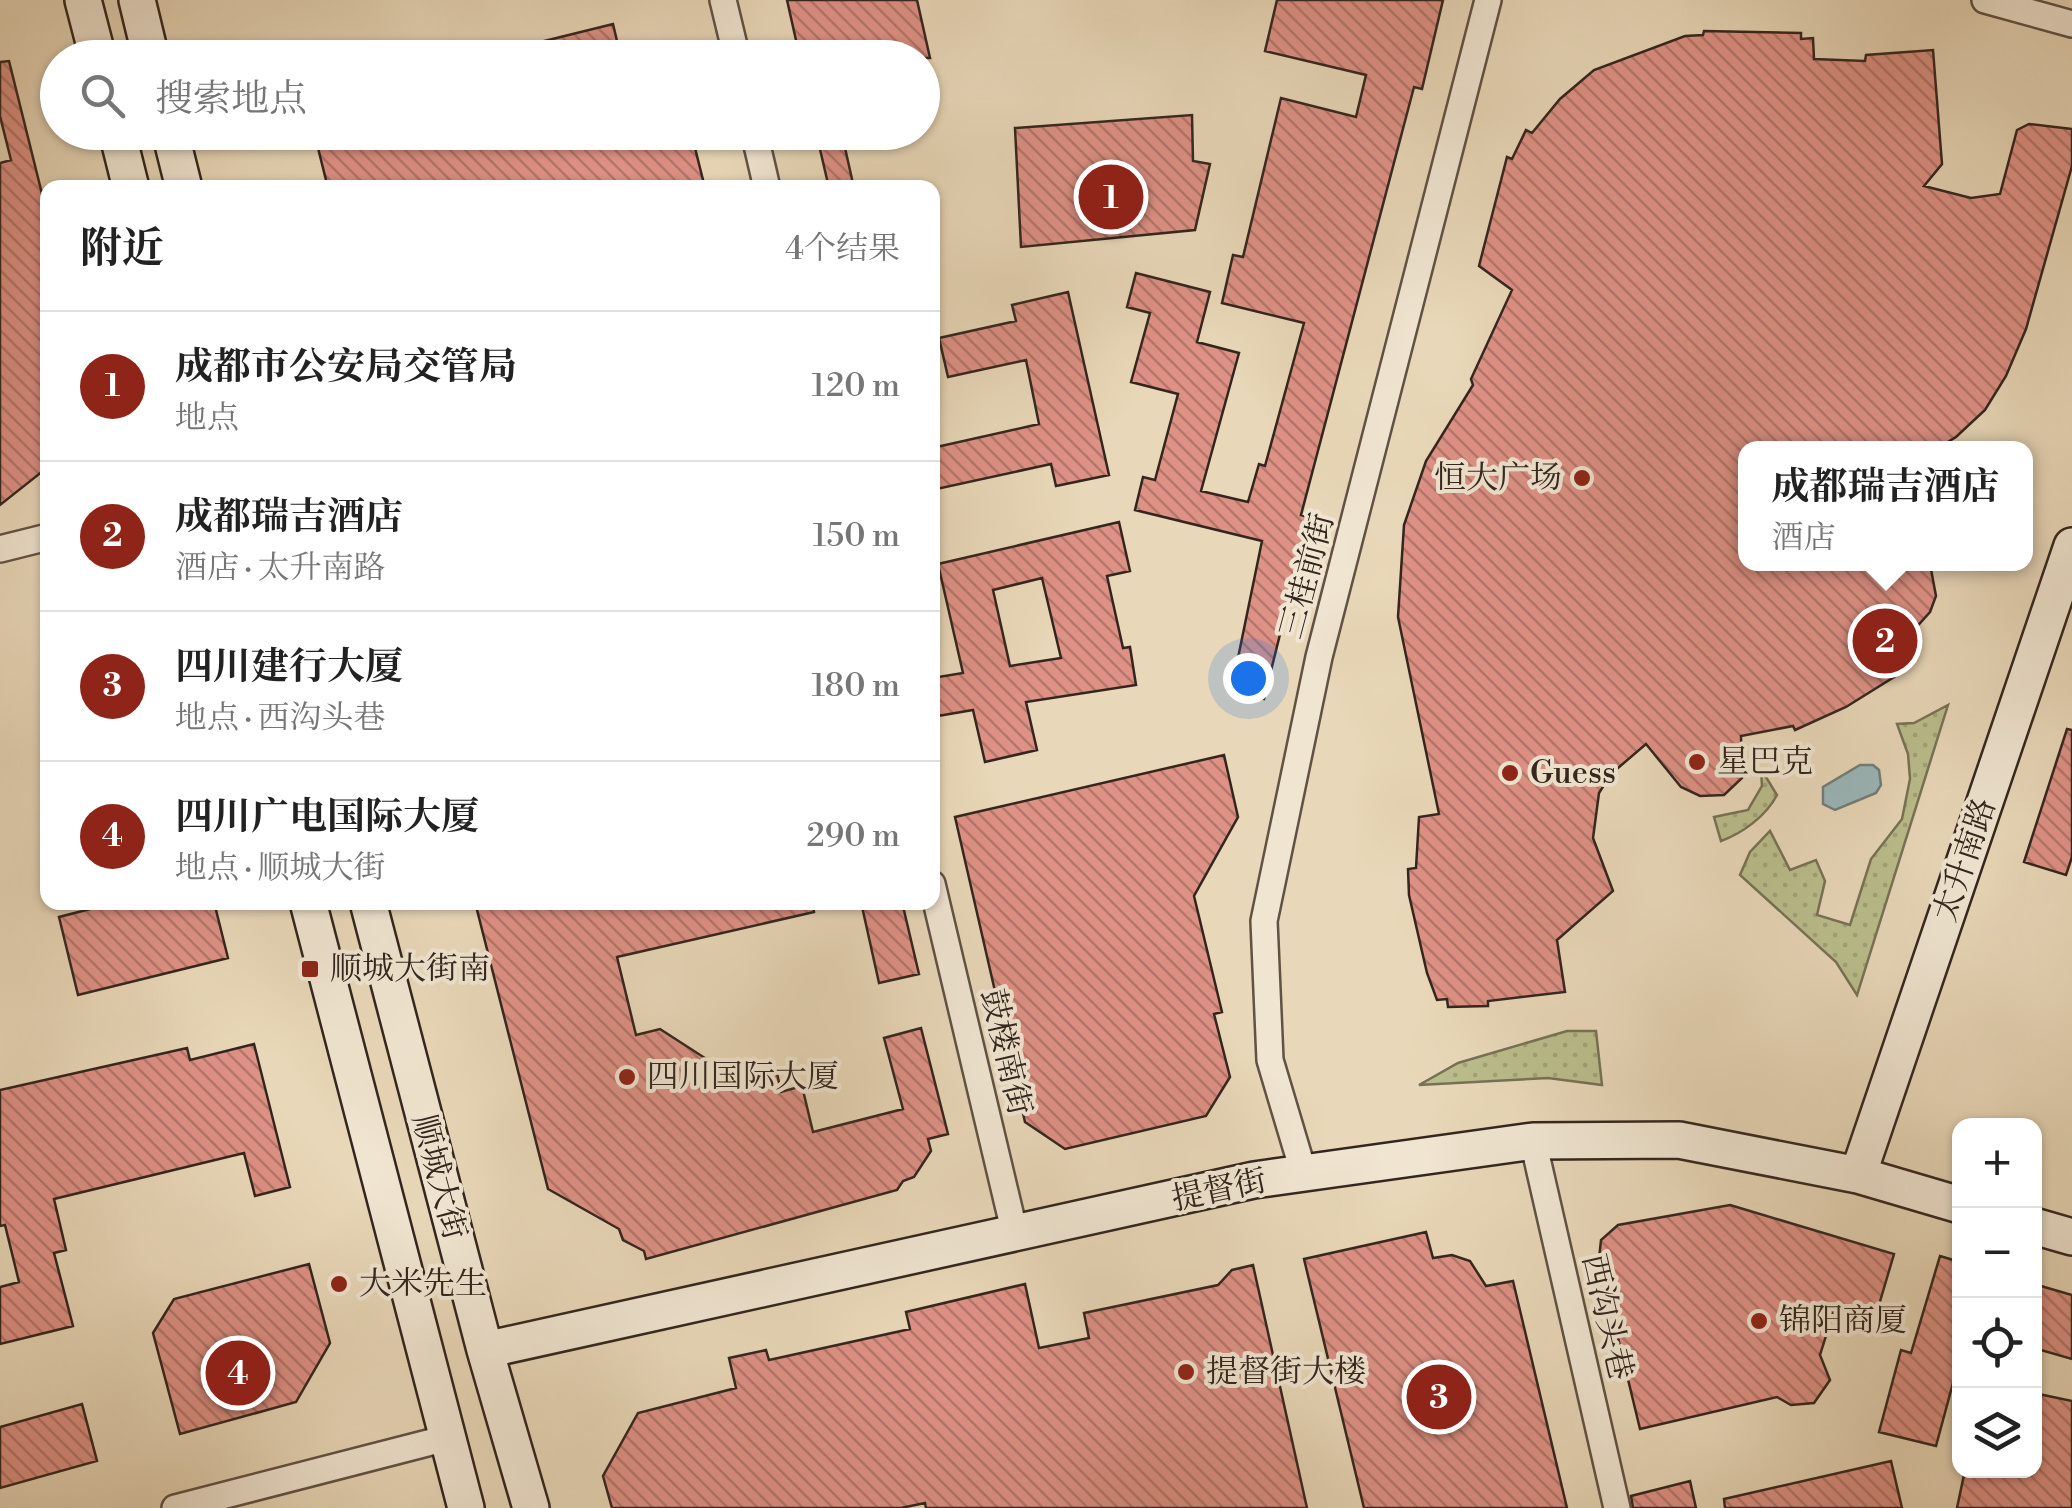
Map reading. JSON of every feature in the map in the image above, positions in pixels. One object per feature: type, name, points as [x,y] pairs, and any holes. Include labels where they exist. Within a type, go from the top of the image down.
[{"type":"main road","points":[[83,0],[93,40]]},
{"type":"main road","points":[[137,0],[147,40]]},
{"type":"main road","points":[[122,150],[129,180]]},
{"type":"main road","points":[[174,150],[182,180]]},
{"type":"main road","name":"太升南路","points":[[1858,1175],[2072,546]]},
{"type":"main road","name":"顺城大街","points":[[310,910],[466,1508]]},
{"type":"main road","name":"顺城大街","points":[[370,910],[484,1350],[531,1508]]},
{"type":"main road","name":"提督街","points":[[484,1350],[1254,1180],[1533,1141],[1679,1140],[1858,1175],[1952,1202]]},
{"type":"main road","points":[[2042,1228],[2072,1237]]},
{"type":"street","points":[[723,0],[732,40]]},
{"type":"street","name":"三桂前街","points":[[1304,1174],[1270,1060],[1264,921],[1319,657],[1488,0]]},
{"type":"street","points":[[1985,0],[2072,24]]},
{"type":"street","points":[[758,150],[765,180]]},
{"type":"street","points":[[0,549],[40,539]]},
{"type":"street","name":"鼓楼南街","points":[[938,910],[1015,1234]]},
{"type":"street","name":"西沟头巷","points":[[1533,1141],[1617,1508]]},
{"type":"street","points":[[175,1508],[448,1438]]},
{"type":"green space","points":[[1948,705],[1857,995],[1836,962],[1740,875],[1750,852],[1770,831],[1790,870],[1816,860],[1825,881],[1817,915],[1850,925],[1871,859],[1902,819],[1910,779],[1908,754],[1897,724],[1914,723]]},
{"type":"green space","points":[[1761,769],[1777,795],[1753,823],[1721,841],[1714,817],[1748,810],[1762,786]]},
{"type":"green space","points":[[1567,1031],[1596,1031],[1602,1085],[1548,1078],[1419,1085],[1458,1063]]},
{"type":"water","points":[[1860,765],[1873,765],[1879,770],[1881,785],[1876,793],[1835,810],[1823,804],[1823,787]]},
{"type":"building","points":[[787,0],[917,0],[926,40],[796,40]]},
{"type":"building","points":[[1277,0],[1443,0],[1422,89],[1414,87],[1301,515],[1309,517],[1264,699],[1231,692],[1262,541],[1135,510],[1143,477],[1155,480],[1178,394],[1131,382],[1150,313],[1127,307],[1136,273],[1210,292],[1197,342],[1239,353],[1201,491],[1248,502],[1259,464],[1265,466],[1304,323],[1222,303],[1233,255],[1243,257],[1281,98],[1356,117],[1366,75],[1265,51]]},
{"type":"building","points":[[613,24],[617,40],[548,40]]},
{"type":"building","name":"恒大广场","points":[[1704,31],[1801,33],[1801,39],[1813,38],[1814,59],[1865,61],[1866,55],[1933,50],[1942,164],[1924,186],[1971,198],[2000,194],[2017,130],[2029,124],[2072,129],[2072,166],[2026,329],[2006,376],[1985,410],[1956,437],[1949,441],[1738,441],[1738,571],[1931,571],[1936,596],[1930,612],[1885,662],[1894,677],[1846,707],[1795,730],[1793,726],[1741,736],[1742,778],[1724,795],[1700,796],[1681,787],[1646,744],[1611,774],[1599,793],[1593,838],[1613,891],[1557,940],[1565,992],[1488,1001],[1488,1006],[1448,1007],[1447,999],[1437,1000],[1427,973],[1409,895],[1408,869],[1416,868],[1419,817],[1439,814],[1398,617],[1404,525],[1426,461],[1473,385],[1471,379],[1512,290],[1479,266],[1507,157],[1512,159],[1526,130],[1532,133],[1560,99],[1594,70],[1685,36],[1703,35]]},
{"type":"building","points":[[9,61],[40,186],[40,473],[0,505],[0,163],[11,160],[0,116],[0,62]]},
{"type":"building","points":[[1192,115],[1193,161],[1210,164],[1195,230],[1021,247],[1015,128]]},
{"type":"building","points":[[318,150],[696,150],[703,180],[326,180]]},
{"type":"building","points":[[820,150],[845,150],[852,180],[827,180]]},
{"type":"building","points":[[1068,292],[1109,475],[1056,486],[1051,464],[940,488],[940,446],[1039,424],[1026,360],[948,377],[940,342],[940,338],[1016,321],[1012,305]]},
{"type":"building","points":[[1119,522],[1130,571],[1107,576],[1123,648],[1130,647],[1136,685],[1026,702],[1037,750],[985,762],[973,710],[940,716],[940,677],[963,673],[940,564]],"holes":[[[1042,578],[1061,658],[1010,666],[993,590]]]},
{"type":"building","points":[[2067,729],[2072,730],[2072,857],[2066,875],[2024,862]]},
{"type":"building","points":[[1224,755],[1238,817],[1194,896],[1222,1012],[1214,1014],[1230,1077],[1206,1116],[1065,1149],[1025,1122],[955,817]]},
{"type":"building","points":[[86,910],[216,910],[228,958],[78,995],[59,917]]},
{"type":"building","name":"四川国际大厦","points":[[477,910],[814,910],[617,957],[636,1035],[660,1029],[742,1082],[777,1073],[781,1092],[802,1086],[813,1132],[903,1109],[884,1038],[921,1028],[948,1134],[928,1139],[931,1151],[914,1177],[903,1181],[897,1190],[646,1259],[644,1251],[623,1240],[619,1229],[548,1189]]},
{"type":"building","points":[[863,910],[904,910],[919,974],[879,983]]},
{"type":"building","points":[[254,1044],[290,1187],[255,1196],[244,1153],[54,1199],[66,1250],[54,1253],[73,1326],[0,1344],[0,1287],[19,1282],[5,1225],[0,1226],[0,1090],[187,1048],[190,1060]]},
{"type":"building","points":[[1730,1205],[1894,1254],[1876,1315],[1836,1304],[1820,1355],[1830,1380],[1814,1403],[1791,1405],[1777,1397],[1640,1429],[1599,1259],[1601,1240],[1618,1225]]},
{"type":"building","points":[[1426,1232],[1433,1258],[1452,1255],[1470,1261],[1486,1286],[1513,1281],[1567,1508],[1364,1508],[1304,1259]]},
{"type":"building","points":[[1940,1256],[1952,1260],[1952,1387],[1936,1446],[1879,1432],[1901,1350],[1911,1353]]},
{"type":"building","points":[[309,1264],[330,1343],[296,1402],[180,1434],[153,1333],[174,1299]]},
{"type":"building","points":[[1253,1265],[1307,1508],[926,1508],[925,1503],[901,1508],[612,1508],[603,1476],[638,1413],[736,1388],[729,1358],[766,1350],[769,1360],[910,1329],[906,1312],[1025,1284],[1039,1348],[1089,1338],[1084,1313],[1218,1285],[1232,1270]]},
{"type":"building","points":[[2042,1286],[2072,1295],[2072,1359],[2042,1350]]},
{"type":"building","points":[[2042,1395],[2072,1401],[2072,1508],[1957,1508],[1963,1478],[2042,1478]]},
{"type":"building","points":[[82,1404],[97,1461],[0,1488],[0,1427]]},
{"type":"building","points":[[1891,1461],[1902,1508],[1725,1508],[1724,1499]]},
{"type":"building","points":[[1690,1481],[1696,1508],[1633,1508],[1631,1496]]},
{"type":"place","name":"成都市公安局交管局","points":[[1111,197]]},
{"type":"place","name":"恒大广场","points":[[1582,478]]},
{"type":"place","name":"成都瑞吉酒店","points":[[1885,641]]},
{"type":"place","name":"星巴克","points":[[1697,762]]},
{"type":"place","name":"Guess","points":[[1510,773]]},
{"type":"place","name":"顺城大街南","points":[[310,969]]},
{"type":"place","name":"四川国际大厦","points":[[627,1077]]},
{"type":"place","name":"大米先生","points":[[339,1284]]},
{"type":"place","name":"锦阳商厦","points":[[1759,1321]]},
{"type":"place","name":"提督街大楼","points":[[1186,1372]]},
{"type":"place","name":"四川广电国际大厦","points":[[238,1373]]},
{"type":"place","name":"四川建行大厦","points":[[1439,1397]]}]
